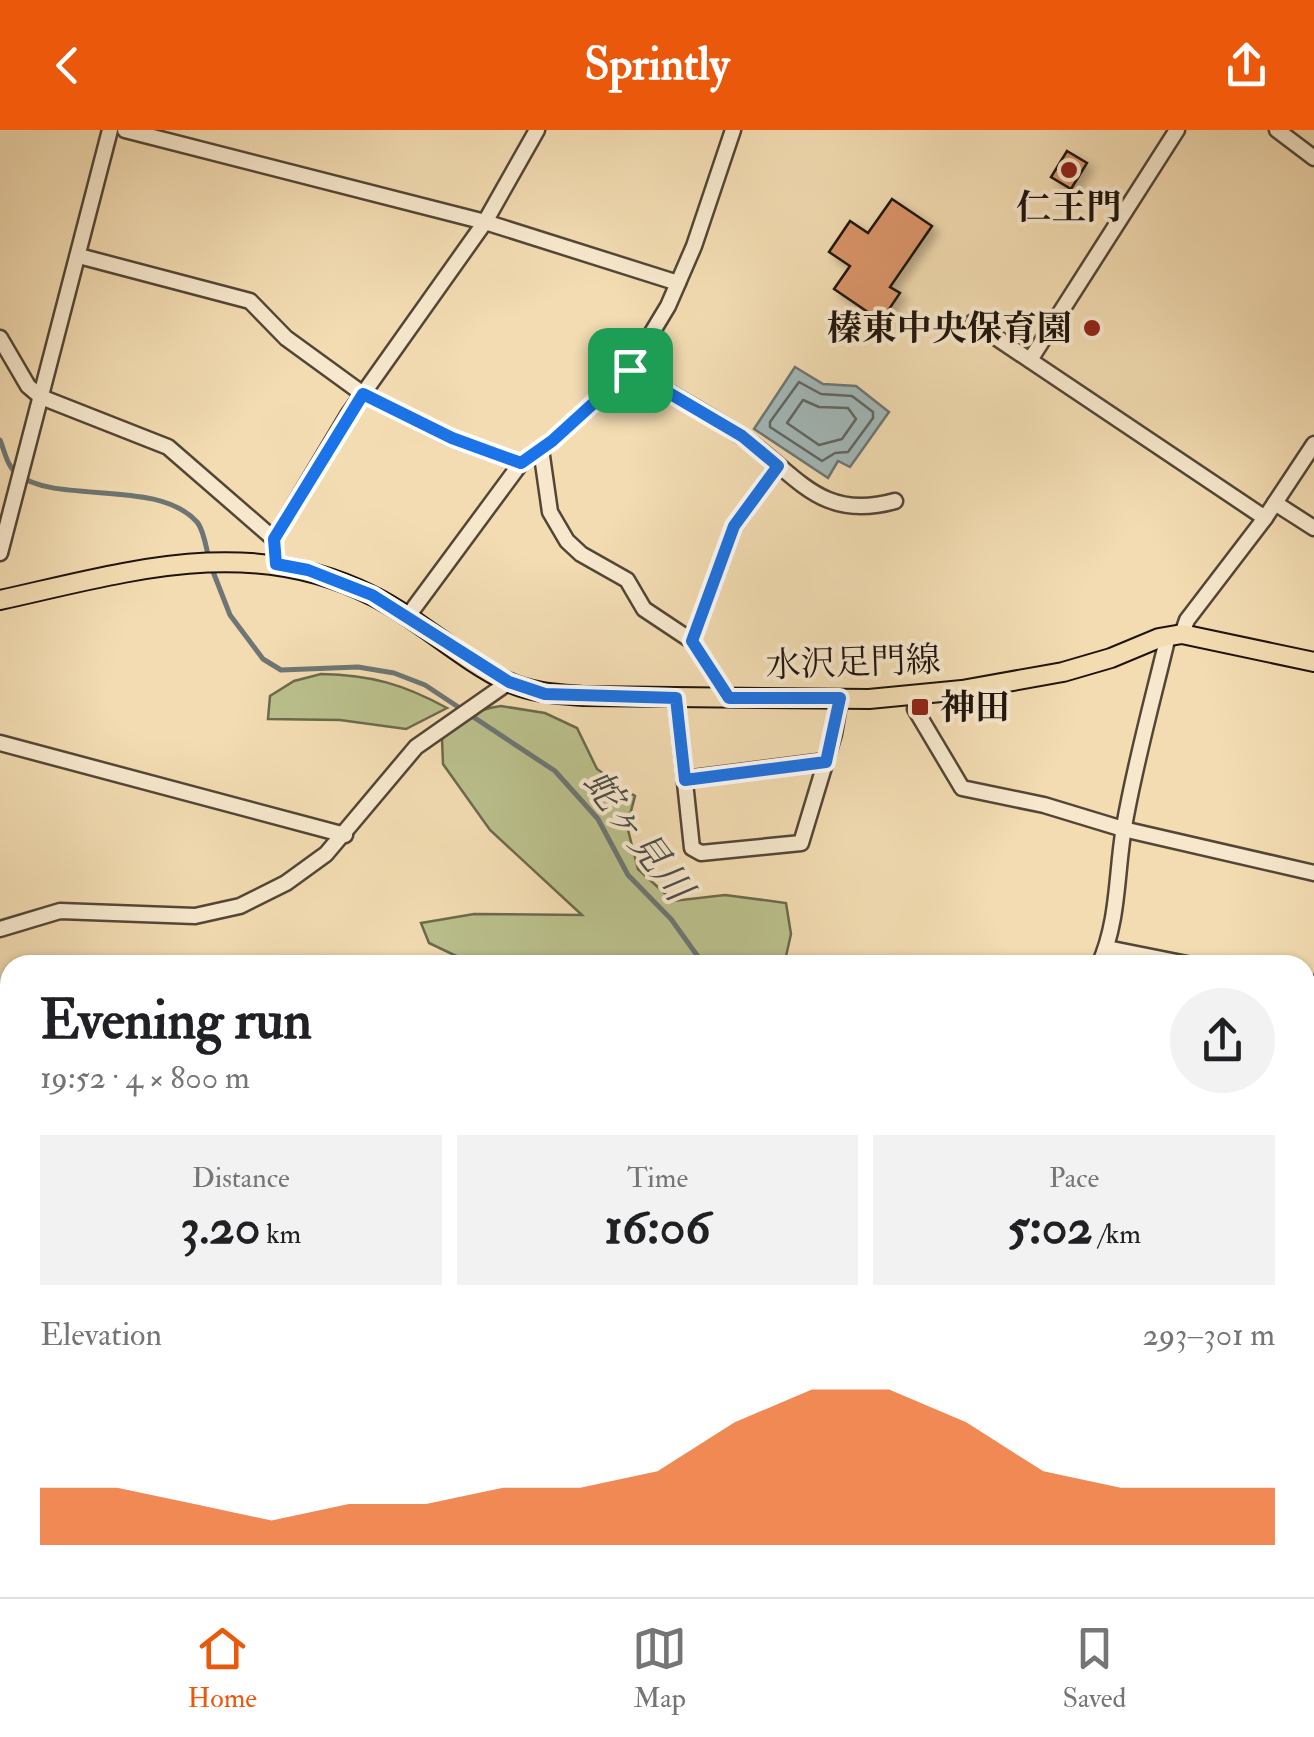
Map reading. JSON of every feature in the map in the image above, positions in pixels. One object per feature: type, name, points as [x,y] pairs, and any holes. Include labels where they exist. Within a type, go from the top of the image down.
[{"type":"main road","name":"水沢足門線","points":[[0,600],[155,566],[240,561],[276,564],[343,583],[408,616],[509,682],[545,694],[676,698],[868,699],[1007,684],[1111,658],[1175,635]]},
{"type":"main road","points":[[1175,635],[1222,640],[1314,662]]},
{"type":"street","points":[[0,553],[110,130]]},
{"type":"street","points":[[125,130],[485,222],[678,283]]},
{"type":"street","points":[[276,564],[274,539],[363,394],[485,222],[537,130]]},
{"type":"street","points":[[408,616],[521,463],[630,370],[694,246],[733,130]]},
{"type":"street","points":[[1030,360],[1177,130]]},
{"type":"street","points":[[1277,130],[1314,158]]},
{"type":"street","points":[[79,256],[250,301],[286,338],[363,394],[452,438],[521,463]]},
{"type":"street","points":[[972,322],[1265,518]]},
{"type":"street","points":[[0,338],[28,386],[41,396],[168,448],[274,539]]},
{"type":"street","points":[[630,370],[742,436],[804,487],[842,505],[867,509],[895,501]]},
{"type":"street","points":[[1104,955],[1118,902],[1124,829],[1175,635],[1265,518],[1314,444]]},
{"type":"street","points":[[541,449],[550,512],[566,542],[627,580],[644,609],[692,641],[729,698]]},
{"type":"street","points":[[692,641],[734,526],[778,466]]},
{"type":"street","points":[[1275,503],[1314,528]]},
{"type":"street","points":[[0,930],[60,911],[195,916],[240,906],[286,883],[326,854],[416,747],[509,682]]},
{"type":"street","points":[[676,698],[692,848],[700,854],[801,842],[826,762],[840,698]]},
{"type":"street","points":[[915,709],[962,788],[1314,874]]},
{"type":"street","points":[[0,743],[345,835]]},
{"type":"street","points":[[685,780],[826,762]]},
{"type":"street","points":[[1107,948],[1142,955]]},
{"type":"green space","points":[[321,674],[386,682],[447,708],[406,729],[340,720],[268,719],[270,696],[294,681]]},
{"type":"green space","points":[[501,706],[545,713],[577,728],[597,769],[635,796],[627,826],[638,869],[673,901],[725,895],[786,903],[791,934],[786,955],[454,955],[429,943],[421,923],[474,914],[582,915],[490,830],[443,764],[442,739],[468,716]]},
{"type":"water","points":[[795,367],[823,384],[856,386],[889,412],[850,467],[838,461],[828,478],[754,429]]},
{"type":"building","name":"仁王門","points":[[1067,151],[1087,163],[1071,189],[1051,177]]},
{"type":"building","points":[[892,199],[932,226],[890,287],[900,293],[881,321],[834,289],[850,266],[829,252],[850,221],[868,233]]},
{"type":"waterway","name":"蛇ヶ見川","points":[[0,440],[14,471],[34,483],[158,500],[180,509],[199,525],[209,559]]},
{"type":"waterway","name":"蛇ヶ見川","points":[[212,569],[230,615],[263,659],[281,670],[358,667],[394,673],[425,685],[555,771],[598,819],[628,875],[671,919],[697,955]]},
{"type":"place","name":"仁王門","points":[[1069,170]]},
{"type":"place","name":"榛東中央保育園","points":[[1092,328]]},
{"type":"place","name":"神田","points":[[920,707]]},
{"type":"route","points":[[630,370],[742,436],[778,466],[734,526],[692,641],[729,698],[840,698],[826,762],[685,780],[676,698],[545,694],[509,682],[372,595],[308,570],[276,564],[274,539],[363,394],[452,438],[521,463],[552,441],[630,370]]}]
